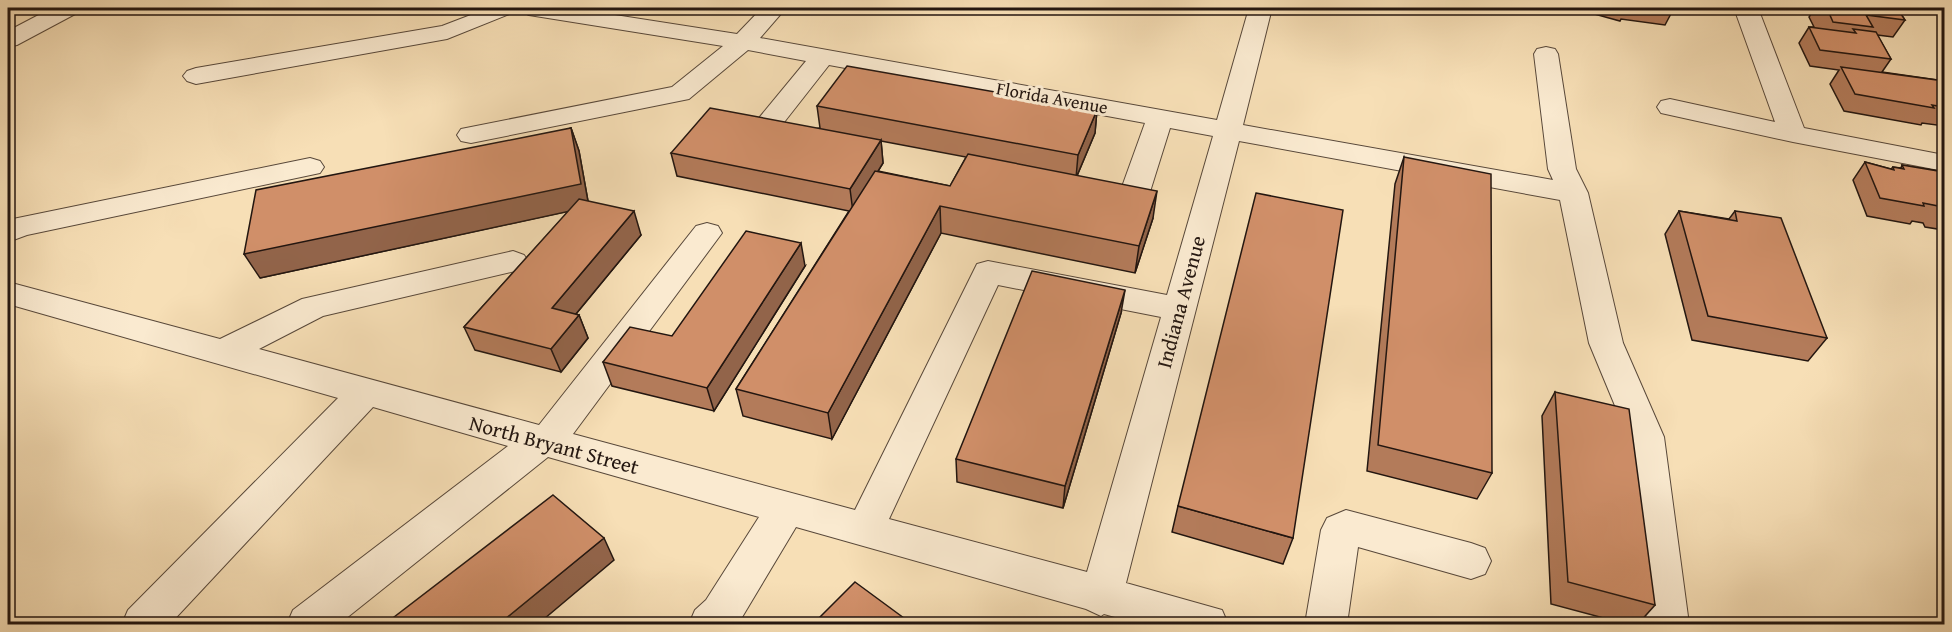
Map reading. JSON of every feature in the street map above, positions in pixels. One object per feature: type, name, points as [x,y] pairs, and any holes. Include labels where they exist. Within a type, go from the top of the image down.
[{"type":"street","points":[[8,40],[69,8]]},
{"type":"street","points":[[196,76],[447,32],[509,8]]},
{"type":"street","name":"Florida Avenue","points":[[530,8],[743,42],[1573,193]]},
{"type":"street","points":[[471,135],[680,93],[743,42],[775,8]]},
{"type":"street","name":"Indiana Avenue","points":[[1101,597],[1261,8]]},
{"type":"street","points":[[1746,8],[1792,134]]},
{"type":"street","points":[[1546,54],[1562,169],[1573,193],[1606,343],[1646,437],[1668,624]]},
{"type":"street","points":[[768,124],[822,57]]},
{"type":"street","points":[[1670,107],[1792,134],[1944,163]]},
{"type":"street","points":[[1134,195],[1160,118]]},
{"type":"street","points":[[8,232],[19,227],[310,167]]},
{"type":"street","points":[[308,624],[543,442],[707,233]]},
{"type":"street","points":[[222,353],[314,307],[513,262]]},
{"type":"street","points":[[864,531],[988,272],[1179,309]]},
{"type":"street","name":"North Bryant Street","points":[[8,293],[785,510],[1207,624]]},
{"type":"street","points":[[143,624],[365,393]]},
{"type":"street","points":[[710,624],[721,614],[785,510]]},
{"type":"street","points":[[1326,624],[1341,530],[1346,527],[1471,561]]},
{"type":"building","points":[[1822,8],[1897,8],[1905,20],[1866,15],[1873,27],[1833,22],[1829,13],[1824,12]]},
{"type":"building","points":[[1809,27],[1856,33],[1853,29],[1876,32],[1891,59],[1820,50]]},
{"type":"building","points":[[847,66],[1097,110],[1078,155],[817,106]]},
{"type":"building","points":[[1841,67],[1944,81],[1944,107],[1932,105],[1934,108],[1855,94]]},
{"type":"building","points":[[710,108],[881,140],[850,189],[671,153]]},
{"type":"building","points":[[571,128],[581,184],[244,254],[256,190]]},
{"type":"building","points":[[968,154],[1157,191],[1139,246],[940,206],[828,413],[736,389],[875,171],[950,186]]},
{"type":"building","points":[[1404,157],[1491,174],[1492,473],[1378,445]]},
{"type":"building","points":[[1865,162],[1894,170],[1893,167],[1904,169],[1902,165],[1944,172],[1944,210],[1938,206],[1923,203],[1924,206],[1880,198]]},
{"type":"building","points":[[1256,193],[1343,210],[1293,538],[1178,506]]},
{"type":"building","points":[[579,199],[634,211],[552,308],[579,315],[551,349],[464,327]]},
{"type":"building","points":[[1679,211],[1737,221],[1735,211],[1781,218],[1827,338],[1708,316]]},
{"type":"building","points":[[746,231],[801,243],[707,388],[603,362],[630,327],[672,336]]},
{"type":"building","points":[[1032,271],[1125,290],[1065,486],[956,459]]},
{"type":"building","points":[[1555,392],[1629,409],[1655,605],[1568,582]]},
{"type":"building","points":[[553,495],[604,538],[499,624],[385,624]]},
{"type":"building","points":[[855,582],[912,624],[813,624]]}]
